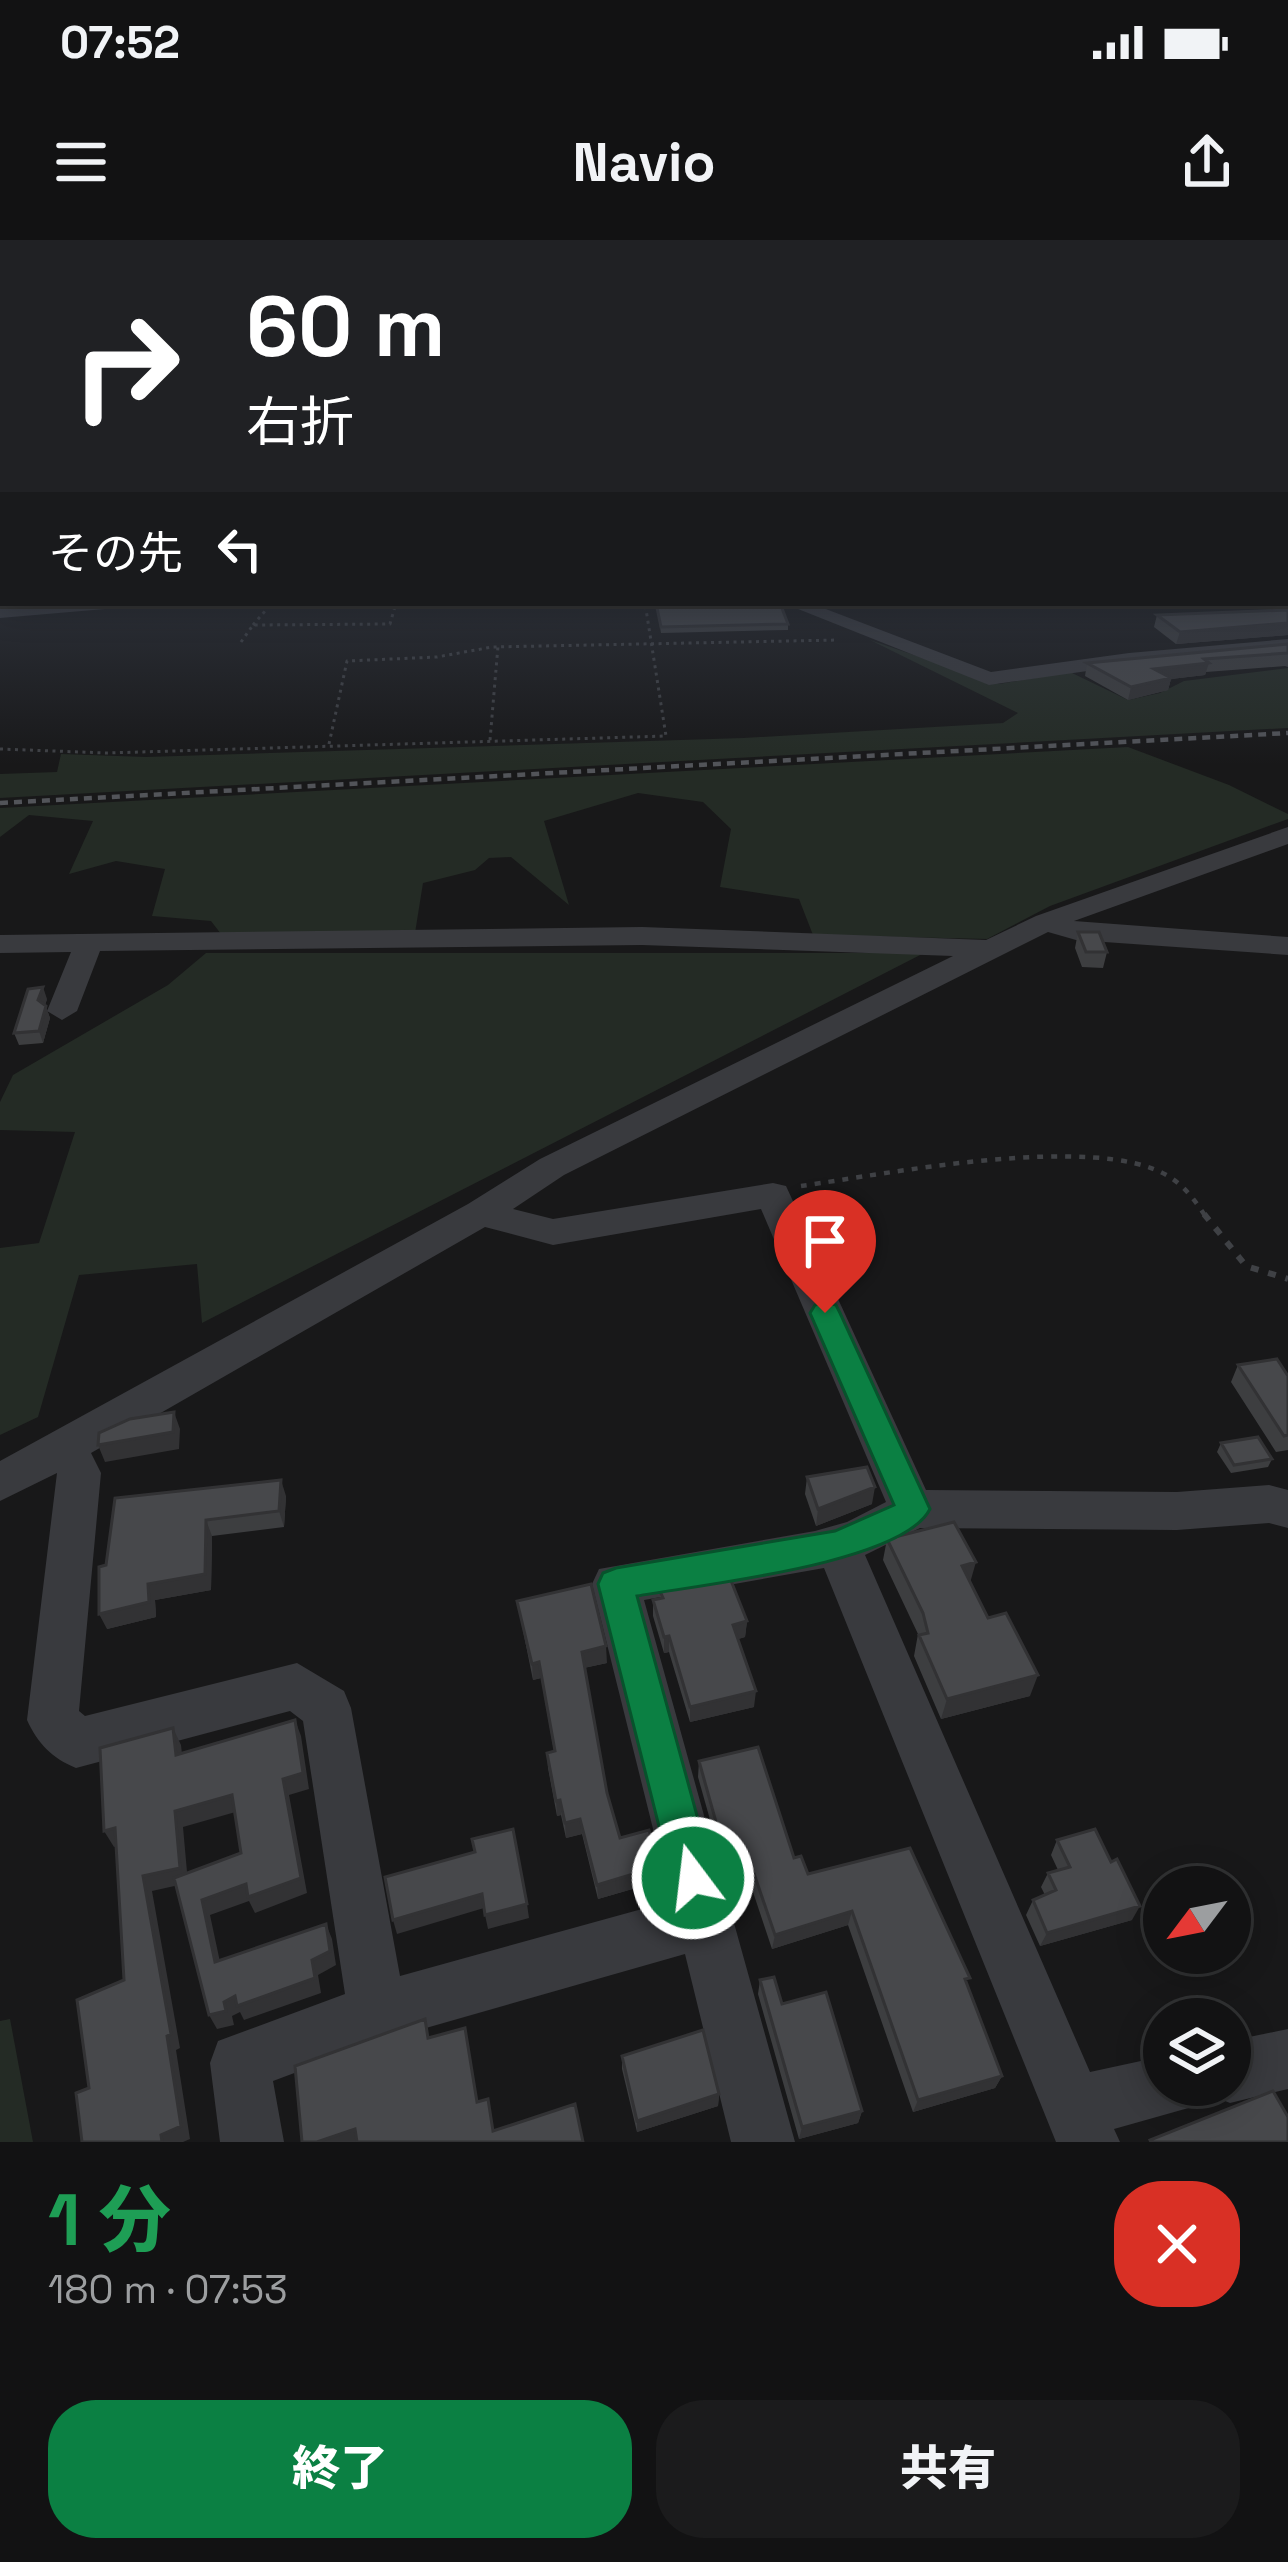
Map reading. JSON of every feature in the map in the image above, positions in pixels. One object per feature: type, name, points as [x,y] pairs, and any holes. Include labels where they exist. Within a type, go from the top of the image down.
[{"type":"street","points":[[0,612],[69,606]]},
{"type":"street","points":[[801,606],[989,679],[1129,659],[1288,645]]},
{"type":"street","points":[[0,1483],[481,1214],[552,1167],[1046,922],[1288,835]]},
{"type":"street","points":[[1046,922],[1076,931],[1288,946]]},
{"type":"street","points":[[0,944],[642,936],[986,950]]},
{"type":"street","points":[[62,1011],[89,943]]},
{"type":"street","points":[[481,1214],[553,1232],[773,1195],[913,1509]]},
{"type":"street","points":[[65,1446],[79,1472],[53,1720],[76,1743],[296,1686],[326,1708],[377,2012]]},
{"type":"street","points":[[763,2142],[616,1584],[838,1546],[913,1509],[1178,1511],[1268,1504],[1288,1509]]},
{"type":"street","points":[[838,1546],[1081,2124],[1143,2097]]},
{"type":"street","points":[[252,2142],[240,2063],[377,2012],[705,1920]]},
{"type":"street","points":[[1251,2067],[1288,2059]]},
{"type":"path","points":[[241,642],[269,606]]},
{"type":"path","points":[[253,625],[391,624],[395,606]]},
{"type":"path","points":[[0,748],[107,753],[666,736],[645,606]]},
{"type":"path","points":[[329,745],[347,661],[437,657],[498,646],[855,640],[866,634]]},
{"type":"path","points":[[490,740],[498,646]]},
{"type":"path","points":[[773,1195],[802,1186],[1046,1157],[1123,1159],[1169,1176],[1204,1214],[1230,1257],[1288,1279]]},
{"type":"shaded area","points":[[870,640],[999,684],[1070,672],[1128,700],[1160,693],[1184,681],[1288,668],[1288,728],[0,798],[0,774],[57,772],[61,754],[146,757],[743,738],[1003,723],[1018,713]]},
{"type":"shaded area","points":[[1128,747],[1229,785],[1288,814],[1288,819],[1050,906],[987,939],[813,935],[799,899],[720,887],[731,829],[703,802],[638,793],[544,821],[569,905],[511,857],[489,858],[475,870],[423,883],[415,933],[221,934],[211,921],[152,916],[165,869],[116,861],[69,874],[93,821],[29,815],[0,837],[0,808]]},
{"type":"shaded area","points":[[206,953],[924,953],[202,1323],[197,1264],[79,1275],[38,1417],[0,1435],[0,1248],[39,1243],[75,1132],[0,1130],[0,1102],[13,1075],[168,985]]},
{"type":"shaded area","points":[[10,2019],[33,2142],[0,2142],[0,2021]]},
{"type":"building","points":[[657,606],[781,606],[788,624],[661,627]]},
{"type":"building","points":[[1288,610],[1288,623],[1180,632],[1157,615]]},
{"type":"building","points":[[1288,644],[1288,653],[1204,659],[1209,663],[1154,669],[1171,678],[1131,687],[1087,663]]},
{"type":"building","points":[[1078,932],[1099,932],[1107,952],[1086,952]]},
{"type":"building","points":[[43,987],[38,1000],[46,1006],[39,1031],[14,1033],[28,989]]},
{"type":"building","points":[[1277,1359],[1288,1376],[1288,1435],[1284,1436],[1238,1365]]},
{"type":"building","points":[[174,1412],[173,1432],[98,1445],[99,1433],[130,1419]]},
{"type":"building","points":[[1258,1437],[1272,1459],[1234,1465],[1221,1443]]},
{"type":"building","points":[[867,1467],[875,1487],[818,1509],[807,1477]]},
{"type":"building","points":[[281,1480],[279,1511],[206,1520],[205,1574],[148,1584],[149,1602],[99,1614],[99,1567],[106,1565],[115,1498]]},
{"type":"building","points":[[954,1522],[976,1562],[962,1566],[988,1618],[1006,1613],[1038,1675],[947,1699],[919,1635],[928,1633],[923,1613],[887,1539]]},
{"type":"building","points":[[728,1573],[747,1621],[733,1625],[756,1691],[690,1707],[653,1600],[663,1598],[660,1591]]},
{"type":"building","points":[[591,1584],[606,1646],[582,1652],[607,1793],[620,1838],[649,1830],[660,1866],[597,1885],[580,1819],[565,1823],[560,1800],[556,1801],[547,1753],[555,1751],[539,1662],[532,1664],[517,1601]]},
{"type":"building","points":[[295,1720],[303,1773],[283,1779],[301,1878],[248,1897],[246,1884],[202,1900],[215,1962],[326,1924],[330,1951],[312,1960],[315,1978],[237,2006],[235,1996],[224,2002],[226,2011],[209,2015],[174,1878],[241,1853],[232,1795],[175,1811],[180,1868],[143,1876],[171,2034],[167,2036],[181,2126],[161,2135],[162,2142],[82,2142],[76,2093],[89,2088],[77,2000],[124,1980],[115,1828],[104,1831],[100,1748],[173,1728],[176,1755]]},
{"type":"building","points":[[758,1747],[794,1858],[801,1856],[808,1874],[910,1848],[970,1978],[965,1979],[1002,2076],[918,2100],[852,1911],[775,1935],[747,1853],[726,1858],[699,1761]]},
{"type":"building","points":[[513,1829],[527,1904],[485,1915],[482,1894],[393,1920],[385,1877],[475,1852],[472,1839]]},
{"type":"building","points":[[1095,1829],[1111,1862],[1117,1859],[1140,1906],[1047,1933],[1033,1900],[1056,1890],[1048,1873],[1070,1867],[1057,1840]]},
{"type":"building","points":[[774,1977],[782,2004],[826,1992],[862,2111],[802,2127],[760,1980]]},
{"type":"building","points":[[425,2019],[428,2038],[465,2028],[477,2102],[488,2099],[493,2131],[575,2104],[583,2142],[357,2142],[355,2129],[302,2142],[295,2066]]},
{"type":"building","points":[[703,2030],[719,2094],[637,2121],[622,2056]]},
{"type":"building","points":[[1273,2091],[1288,2117],[1288,2142],[1150,2140],[1235,2106],[1251,2106],[1251,2100]]},
{"type":"railway","points":[[0,803],[1288,733]]},
{"type":"route","points":[[693,1878],[616,1584],[838,1546],[913,1509],[825,1313]]}]
